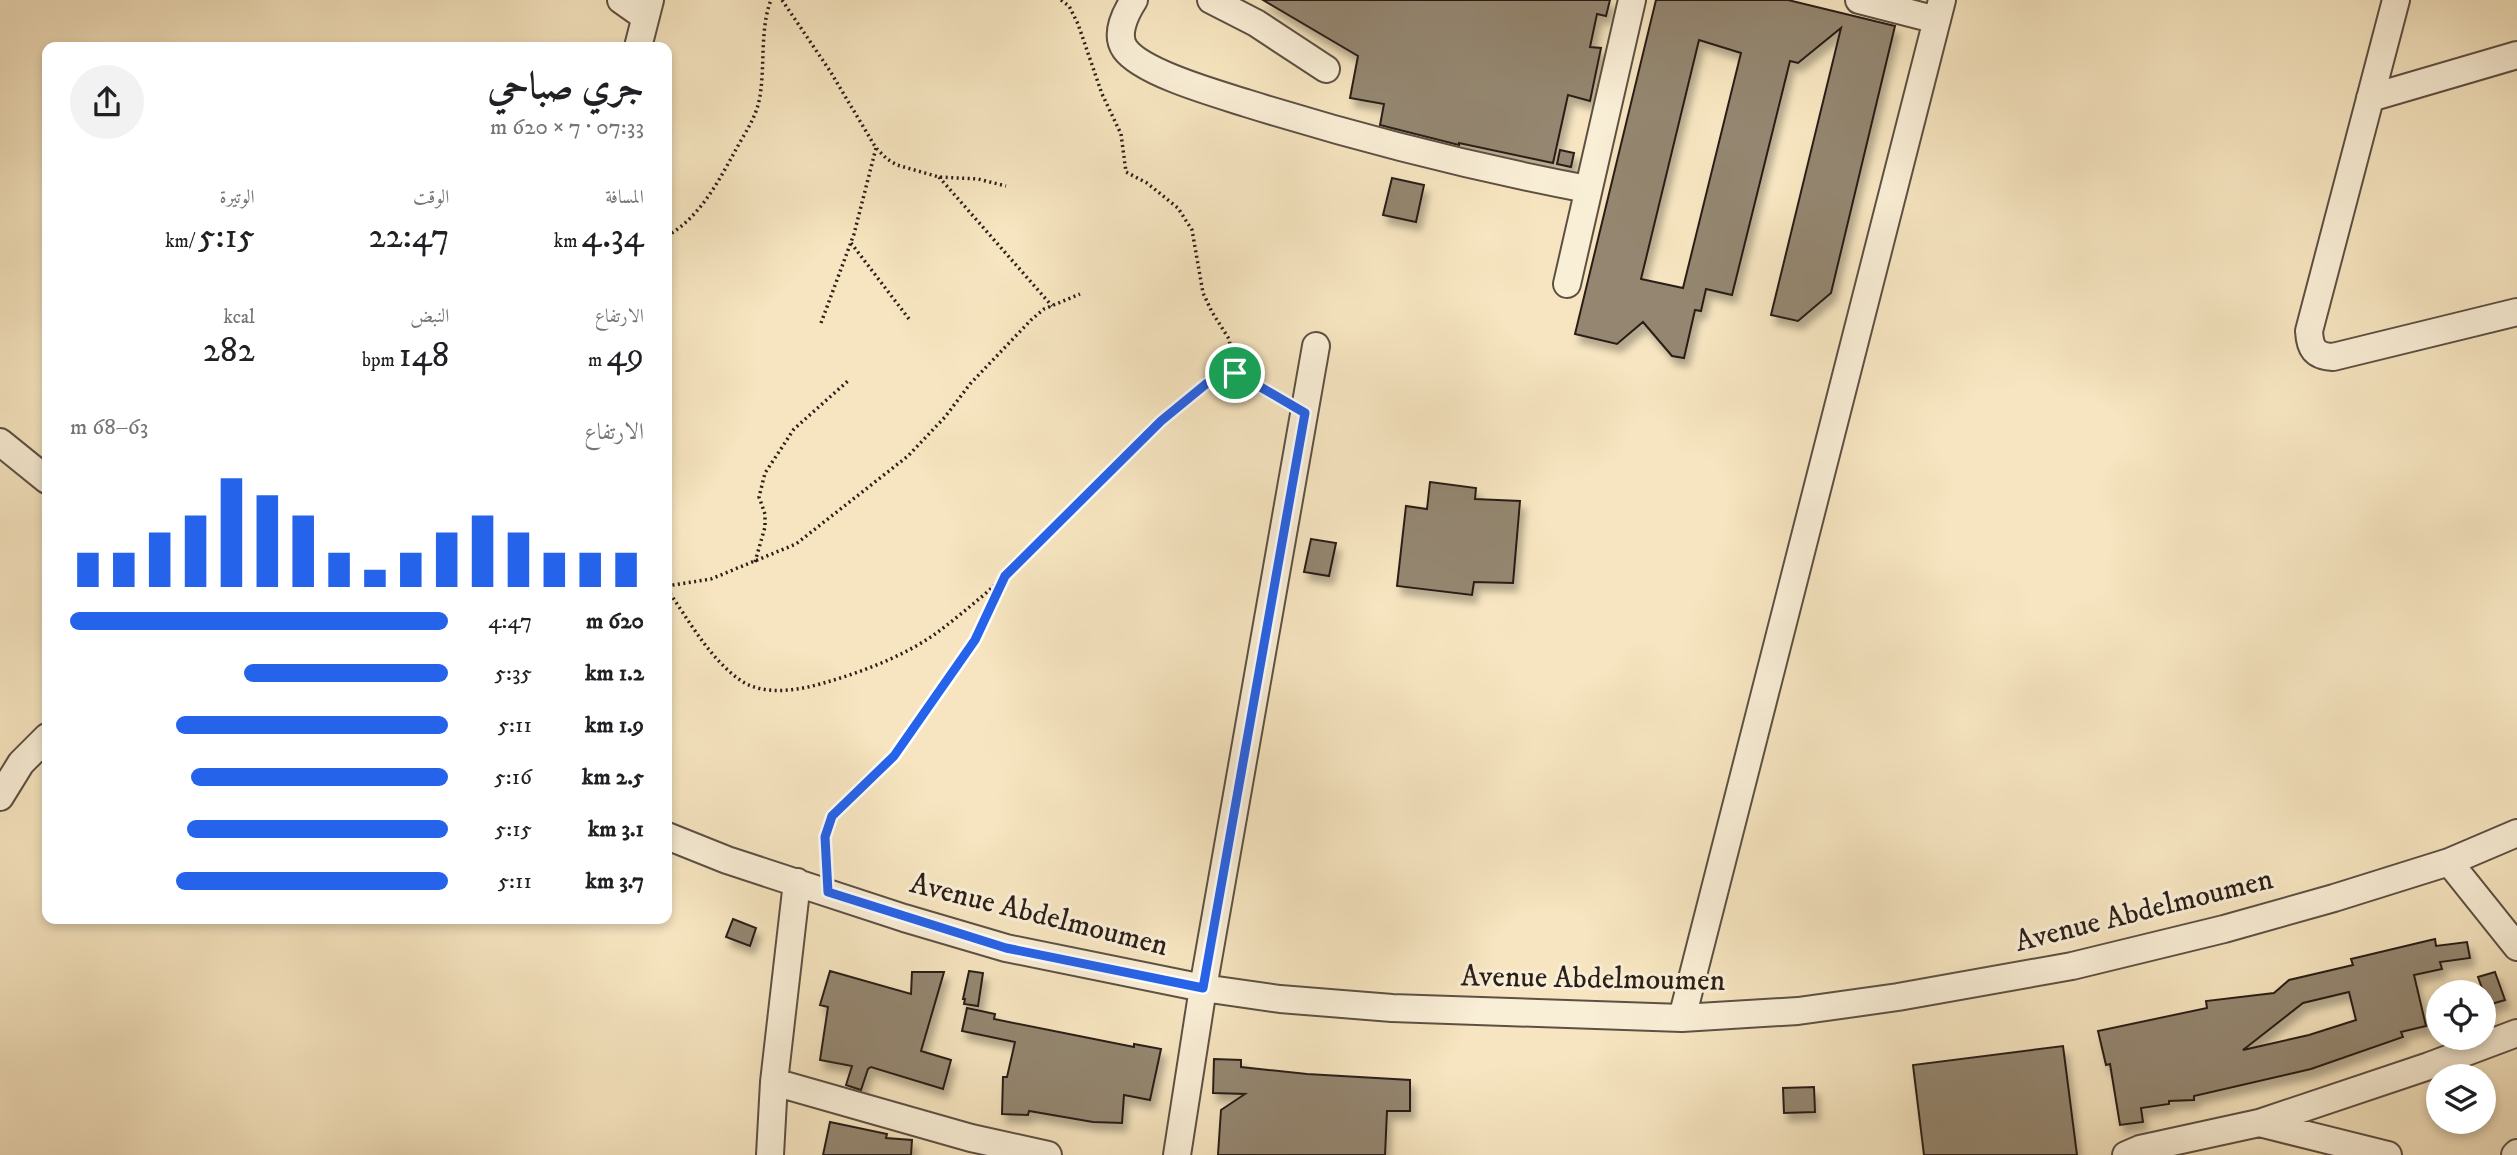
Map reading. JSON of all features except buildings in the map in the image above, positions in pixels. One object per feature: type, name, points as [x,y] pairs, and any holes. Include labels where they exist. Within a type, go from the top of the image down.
[{"type":"street","points":[[621,0],[647,9],[639,42]]},
{"type":"street","points":[[1134,0],[1121,29],[1122,44],[1134,58],[1168,75],[1210,92],[1317,125],[1443,158],[1587,189]]},
{"type":"street","points":[[1211,0],[1256,23],[1326,69]]},
{"type":"street","points":[[1567,285],[1632,0]]},
{"type":"street","points":[[1682,1018],[1940,10],[1859,0]]},
{"type":"street","points":[[2396,0],[2309,331],[2310,343],[2314,351],[2322,357],[2333,357],[2517,312]]},
{"type":"street","points":[[2370,98],[2517,55]]},
{"type":"street","points":[[1177,1155],[1203,988],[1316,346]]},
{"type":"street","points":[[0,442],[42,476]]},
{"type":"street","points":[[0,797],[21,763],[42,742]]},
{"type":"street","name":"Avenue Abdelmoumen","points":[[672,838],[727,860],[1006,948],[1203,988],[1280,999],[1392,1008],[1682,1018],[1798,1011],[1898,997],[2072,966],[2224,929],[2449,862],[2517,833]]},
{"type":"street","points":[[2449,862],[2517,947]]},
{"type":"street","points":[[770,1155],[774,1082],[797,882]]},
{"type":"street","points":[[2126,1155],[2140,1149],[2259,1123],[2429,1066],[2517,1033]]},
{"type":"street","points":[[774,1082],[971,1138],[1048,1155]]},
{"type":"street","points":[[2259,1123],[2388,1155]]},
{"type":"path","points":[[672,232],[700,208],[715,188],[755,115],[762,78],[765,19],[771,0]]},
{"type":"path","points":[[782,0],[830,71],[876,148],[897,165],[939,177],[978,178],[1006,186]]},
{"type":"path","points":[[1061,0],[1069,6],[1078,24],[1102,94],[1121,134],[1126,172],[1147,183],[1178,208],[1192,230],[1203,293],[1229,339],[1235,373]]},
{"type":"path","points":[[821,323],[851,243],[876,148]]},
{"type":"path","points":[[939,177],[1052,306]]},
{"type":"path","points":[[851,243],[909,319]]},
{"type":"path","points":[[672,587],[711,579],[796,544],[908,456],[946,417],[970,384],[1023,327],[1038,314],[1080,294]]},
{"type":"path","points":[[672,595],[713,654],[740,680],[768,689],[808,688],[841,678],[917,645],[937,633],[1005,576],[1161,421],[1206,384],[1225,373],[1235,373],[1305,413]]},
{"type":"path","points":[[755,562],[765,527],[765,514],[759,497],[765,473],[794,429],[849,380]]},
{"type":"path","points":[[828,892],[825,837],[832,816],[894,756],[975,640],[1005,576]]},
{"type":"route","points":[[1225,373],[1235,373],[1305,413],[1203,988],[1006,948],[828,892],[825,837],[832,816],[894,756],[975,640],[1005,576],[1161,421],[1206,384],[1225,373]]}]
